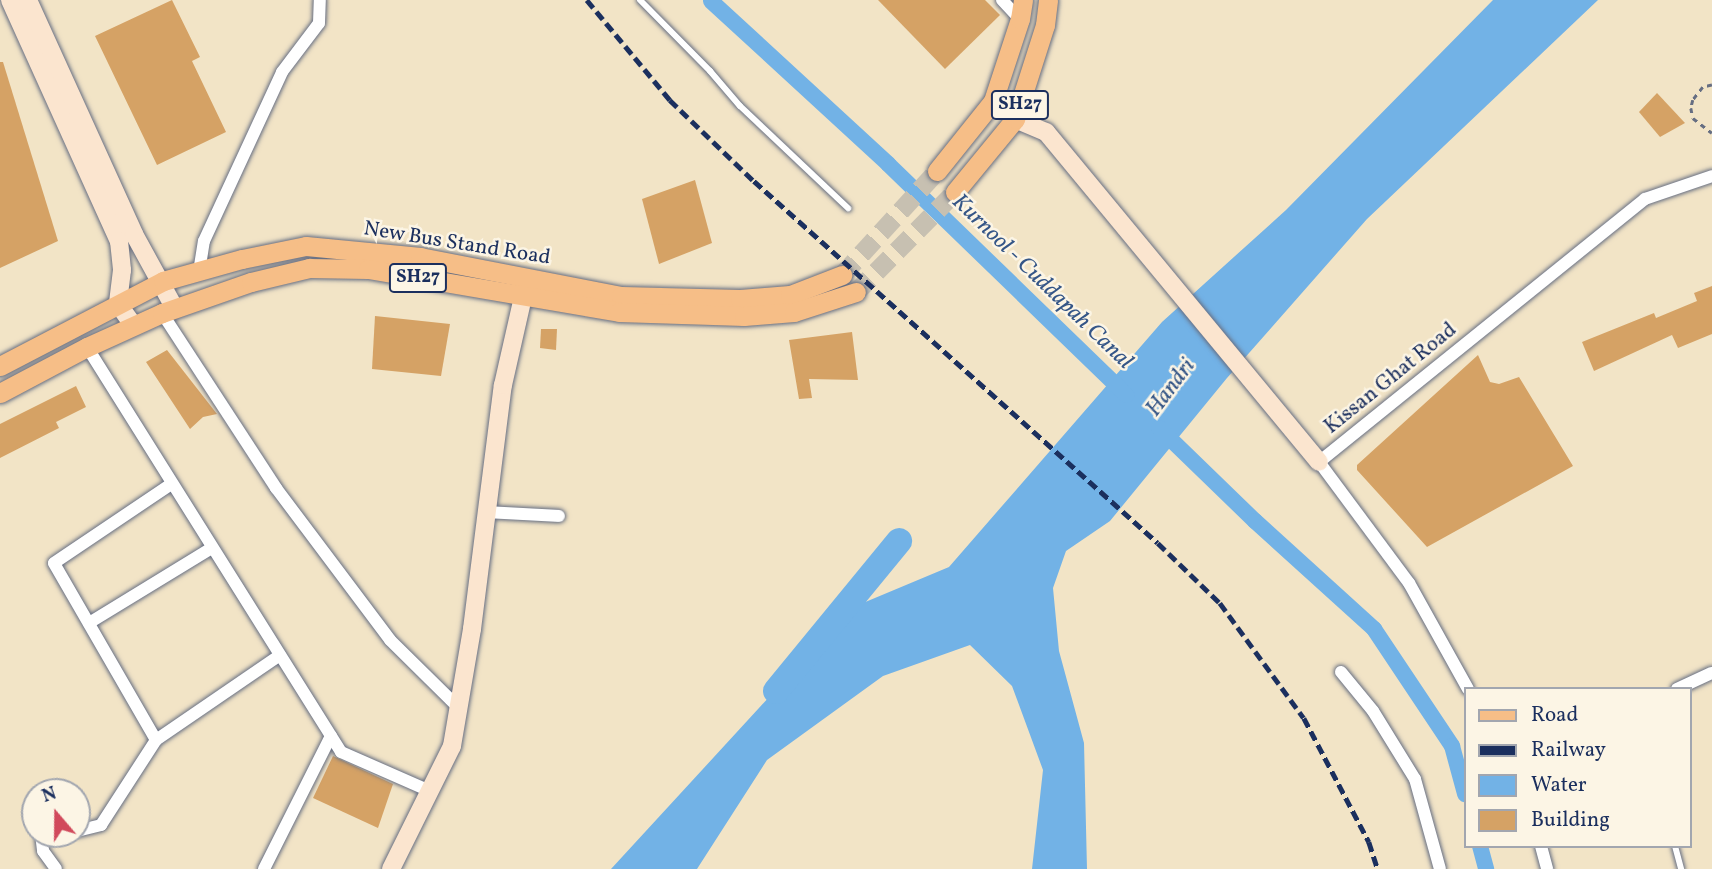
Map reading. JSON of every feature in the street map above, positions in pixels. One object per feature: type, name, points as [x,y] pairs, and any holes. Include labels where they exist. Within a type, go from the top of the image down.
[{"type":"main road","points":[[10,0],[119,240],[122,271],[118,304],[134,326]]},
{"type":"main road","points":[[27,0],[134,234],[163,281],[169,311]]},
{"type":"main road","name":"SH27","points":[[955,192],[1015,119],[1045,25],[1048,0]]},
{"type":"main road","name":"SH27","points":[[937,172],[993,101],[1021,10]]},
{"type":"main road","points":[[1015,119],[1046,132],[1319,462]]},
{"type":"main road","name":"New Bus Stand Road","points":[[0,366],[163,281],[242,259],[306,246],[420,257],[621,296],[740,299],[790,295],[842,275]]},
{"type":"main road","name":"New Bus Stand Road","points":[[0,393],[86,347],[169,311],[251,282],[309,268],[368,269],[619,312],[744,316],[794,312],[856,292]]},
{"type":"main road","points":[[521,296],[528,278]]},
{"type":"main road","name":"New Bus Stand Road","points":[[391,869],[452,746],[472,629],[503,385],[521,296]]},
{"type":"street","points":[[199,272],[204,242],[282,72],[319,23],[320,0]]},
{"type":"street","points":[[1002,0],[1021,10]]},
{"type":"street","name":"Kissan Ghat Road","points":[[1467,687],[1409,583],[1319,462],[1645,199],[1712,176]]},
{"type":"street","points":[[169,311],[276,488],[390,640],[459,708]]},
{"type":"street","points":[[86,347],[341,752],[430,791]]},
{"type":"street","points":[[156,740],[54,563],[171,484]]},
{"type":"street","points":[[486,512],[559,516]]},
{"type":"street","points":[[89,623],[212,548]]},
{"type":"street","points":[[91,828],[101,825],[156,740],[279,655]]},
{"type":"street","points":[[1340,672],[1373,711],[1415,779],[1440,869]]},
{"type":"street","points":[[1681,687],[1712,673]]},
{"type":"street","points":[[264,869],[331,736]]},
{"type":"street","points":[[43,848],[56,869]]},
{"type":"street","points":[[1541,848],[1546,869]]},
{"type":"lane","points":[[640,0],[710,71],[740,106],[848,208]]},
{"type":"lane","points":[[1676,848],[1681,869]]},
{"type":"path","points":[[1712,85],[1703,87],[1693,100],[1691,108],[1693,118],[1712,133]]},
{"type":"water","name":"Handri","points":[[1493,0],[1598,0],[1367,219],[1227,378],[1110,521],[1066,551],[1053,588],[1059,651],[1084,743],[1087,869],[1032,869],[1043,770],[1012,686],[970,645],[883,676],[767,760],[697,869],[611,869],[851,608],[949,567],[1162,322],[1286,210]]},
{"type":"building","points":[[172,0],[200,57],[192,61],[226,132],[157,165],[95,36]]},
{"type":"building","points":[[878,0],[985,0],[1000,15],[945,69]]},
{"type":"building","points":[[0,62],[3,62],[58,241],[0,268]]},
{"type":"building","points":[[1657,93],[1685,123],[1660,137],[1639,112]]},
{"type":"building","points":[[695,180],[712,243],[659,264],[642,199]]},
{"type":"building","points":[[1712,286],[1712,334],[1678,348],[1672,335],[1594,371],[1582,342],[1654,313],[1656,318],[1697,301],[1694,293]]},
{"type":"building","points":[[375,316],[450,324],[441,376],[372,369]]},
{"type":"building","points":[[541,329],[557,329],[556,350],[540,348]]},
{"type":"building","points":[[852,332],[858,380],[809,379],[812,398],[799,399],[789,340]]},
{"type":"building","points":[[167,350],[217,414],[203,417],[190,429],[146,362]]},
{"type":"building","points":[[1478,355],[1490,382],[1499,384],[1519,377],[1573,466],[1427,547],[1357,470],[1357,465]]},
{"type":"building","points":[[76,386],[86,407],[56,422],[59,428],[0,458],[0,424]]},
{"type":"building","points":[[333,756],[393,784],[378,828],[313,798]]},
{"type":"waterway","name":"Kurnool - Cuddapah Canal","points":[[711,1],[888,164],[1126,395]]},
{"type":"waterway","name":"Handri","points":[[1159,428],[1255,521],[1374,629],[1452,746],[1464,790]]},
{"type":"waterway","points":[[776,691],[899,541]]},
{"type":"waterway","points":[[1481,848],[1486,869]]},
{"type":"tunnel","points":[[842,275],[937,171]]},
{"type":"tunnel","points":[[856,292],[955,192]]},
{"type":"railway","points":[[587,0],[670,100],[754,181],[1158,543],[1220,603],[1304,718],[1369,842],[1378,869]]}]
